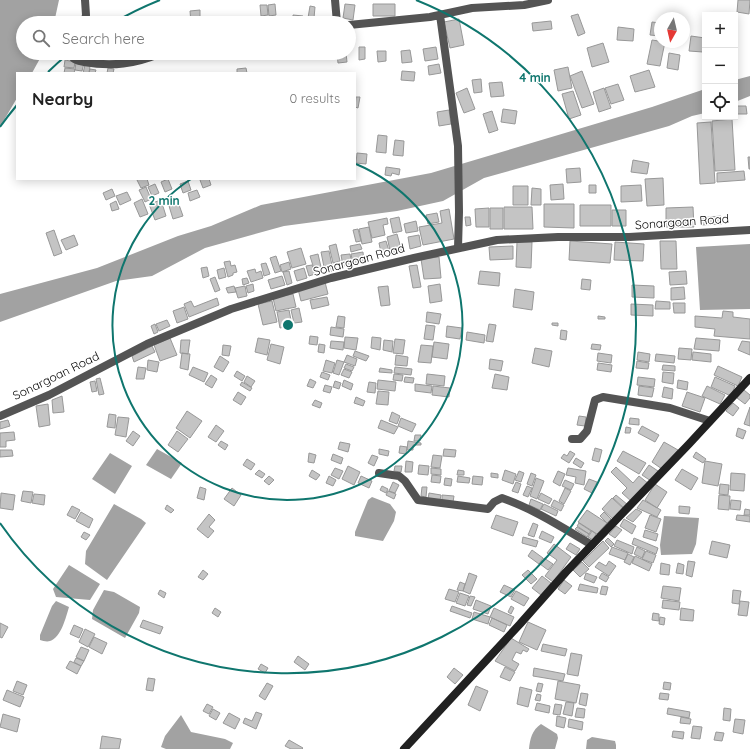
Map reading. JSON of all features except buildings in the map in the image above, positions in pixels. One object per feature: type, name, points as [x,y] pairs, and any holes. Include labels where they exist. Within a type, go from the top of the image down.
[{"type":"main road","points":[[404,749],[566,572],[750,378]]},
{"type":"street","points":[[85,0],[86,16]]},
{"type":"street","points":[[335,0],[336,16]]},
{"type":"street","points":[[356,25],[381,23],[440,15],[472,8],[524,5],[548,0]]},
{"type":"street","points":[[440,15],[458,146],[460,212],[458,248]]},
{"type":"street","points":[[77,60],[108,65],[129,63],[139,60]]},
{"type":"street","name":"Sonargoan Road","points":[[0,416],[49,395],[147,344],[231,310],[331,278],[497,240],[558,236],[630,237],[750,230]]},
{"type":"street","points":[[572,439],[580,439],[587,431],[595,400],[603,397],[670,408],[710,421]]},
{"type":"street","points":[[379,473],[399,476],[405,481],[418,500],[488,509],[498,499],[502,498],[558,525],[592,546]]},
{"type":"shaded area","points":[[0,0],[59,0],[56,16],[16,16],[16,60],[39,60],[33,72],[16,72],[16,100],[0,127]]},
{"type":"shaded area","points":[[750,76],[750,96],[738,101],[738,84],[738,79]]},
{"type":"shaded area","points":[[702,90],[702,114],[692,116],[669,126],[484,178],[443,201],[397,211],[284,226],[205,248],[152,276],[116,281],[0,322],[0,294],[97,268],[178,236],[211,226],[261,205],[431,173],[652,107]]},
{"type":"shaded area","points":[[750,244],[750,309],[700,310],[696,247]]},
{"type":"shaded area","points":[[157,449],[182,463],[171,479],[146,465]]},
{"type":"shaded area","points":[[110,453],[132,466],[115,494],[92,479]]},
{"type":"shaded area","points":[[372,497],[390,504],[396,512],[394,521],[383,541],[355,536],[355,532],[368,500]]},
{"type":"shaded area","points":[[114,504],[146,523],[107,580],[85,564],[86,551]]},
{"type":"shaded area","points":[[664,516],[699,518],[696,544],[692,554],[661,555],[660,545]]},
{"type":"shaded area","points":[[69,565],[100,584],[90,600],[56,597],[53,589]]},
{"type":"shaded area","points":[[104,590],[114,592],[140,607],[139,613],[125,638],[92,619],[93,610]]},
{"type":"shaded area","points":[[56,601],[69,607],[60,632],[50,641],[40,640],[40,635],[52,606]]},
{"type":"shaded area","points":[[181,715],[191,732],[225,739],[233,743],[230,749],[166,749],[161,747],[165,736]]},
{"type":"shaded area","points":[[541,724],[557,734],[558,738],[555,749],[529,749],[532,735],[535,729]]},
{"type":"shaded area","points":[[592,737],[615,741],[616,749],[586,749],[587,740]]}]
